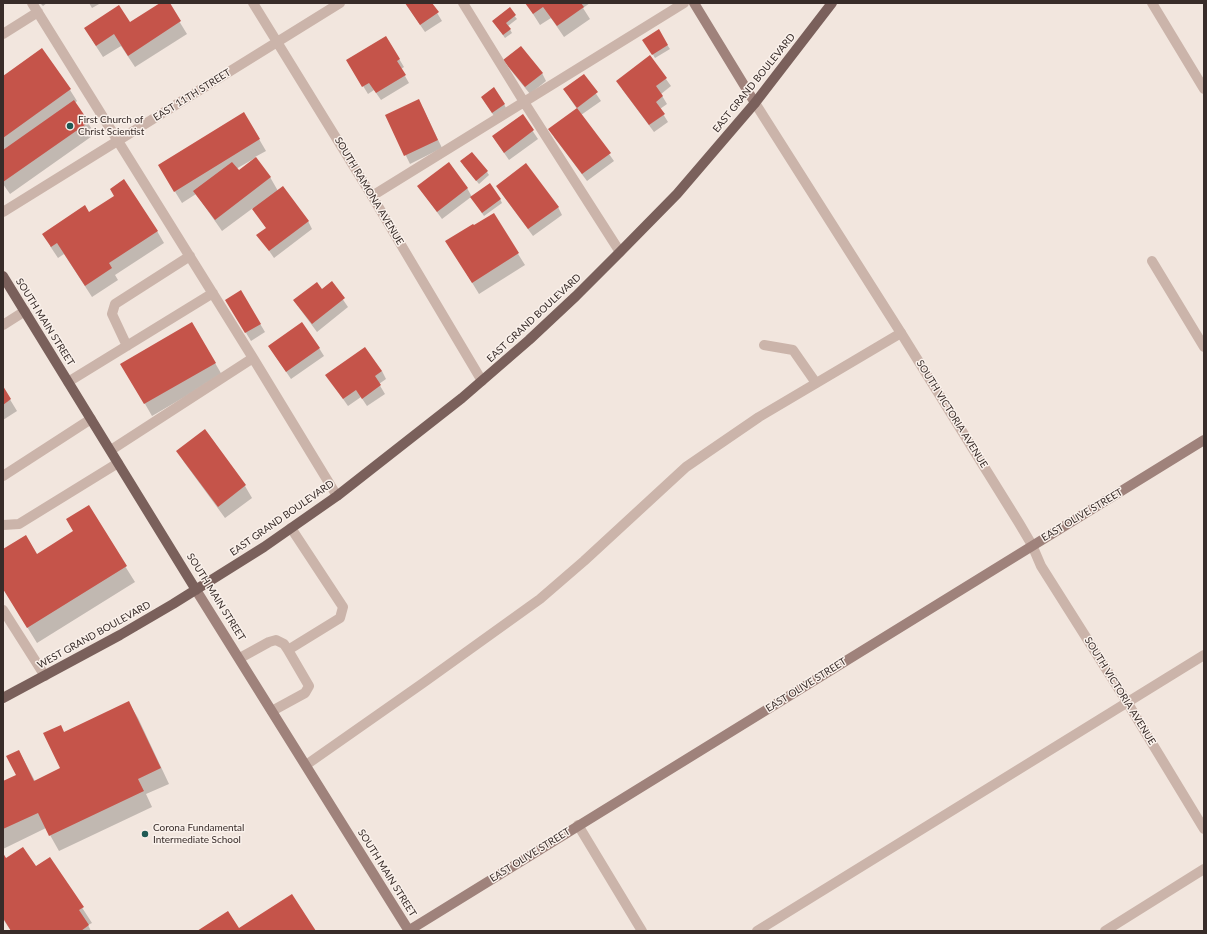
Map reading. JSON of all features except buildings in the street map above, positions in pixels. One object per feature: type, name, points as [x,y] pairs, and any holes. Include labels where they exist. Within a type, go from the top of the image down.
[{"type":"main road","name":"EAST GRAND BOULEVARD","points":[[196,590],[238,564],[337,496],[439,417],[534,335],[620,252],[696,172],[755,102],[832,3]]},
{"type":"main road","name":"SOUTH MAIN STREET","points":[[3,276],[196,590]]},
{"type":"main road","name":"WEST GRAND BOULEVARD","points":[[3,698],[120,635],[196,590]]},
{"type":"street","name":"SOUTH RAMONA AVENUE","points":[[253,3],[372,196],[482,381]]},
{"type":"street","name":"EAST 11TH STREET","points":[[3,212],[340,3]]},
{"type":"street","points":[[463,3],[524,102],[620,252]]},
{"type":"street","points":[[372,196],[684,3]]},
{"type":"street","name":"SOUTH VICTORIA AVENUE","points":[[694,3],[901,332],[1032,546],[1041,566],[1127,702],[1204,829]]},
{"type":"street","points":[[1152,3],[1204,89]]},
{"type":"street","points":[[3,34],[35,7],[337,496]]},
{"type":"street","points":[[127,346],[112,314],[115,304],[190,256]]},
{"type":"street","points":[[1152,260],[1204,347]]},
{"type":"street","points":[[68,382],[213,293]]},
{"type":"street","points":[[3,325],[25,312]]},
{"type":"street","points":[[306,765],[540,600],[686,467],[759,417],[901,332]]},
{"type":"street","points":[[764,345],[793,350],[816,383]]},
{"type":"street","points":[[110,450],[253,358]]},
{"type":"street","points":[[3,476],[91,418]]},
{"type":"street","name":"EAST OLIVE STREET","points":[[408,931],[1204,440]]},
{"type":"street","points":[[3,525],[19,524],[118,463]]},
{"type":"street","points":[[288,650],[340,618],[343,607],[291,528]]},
{"type":"street","name":"SOUTH MAIN STREET","points":[[196,590],[240,658],[408,931]]},
{"type":"street","points":[[3,610],[44,676]]},
{"type":"street","points":[[240,658],[269,642],[276,640],[284,644],[288,650],[309,686],[305,693],[272,711]]},
{"type":"street","points":[[757,931],[1204,655]]},
{"type":"street","points":[[578,826],[642,931]]},
{"type":"street","points":[[1105,931],[1204,869]]},
{"type":"place","name":"First Church of Christ Scientist","points":[[70,126]]},
{"type":"place","name":"Corona Fundamental Intermediate School","points":[[145,834]]}]
